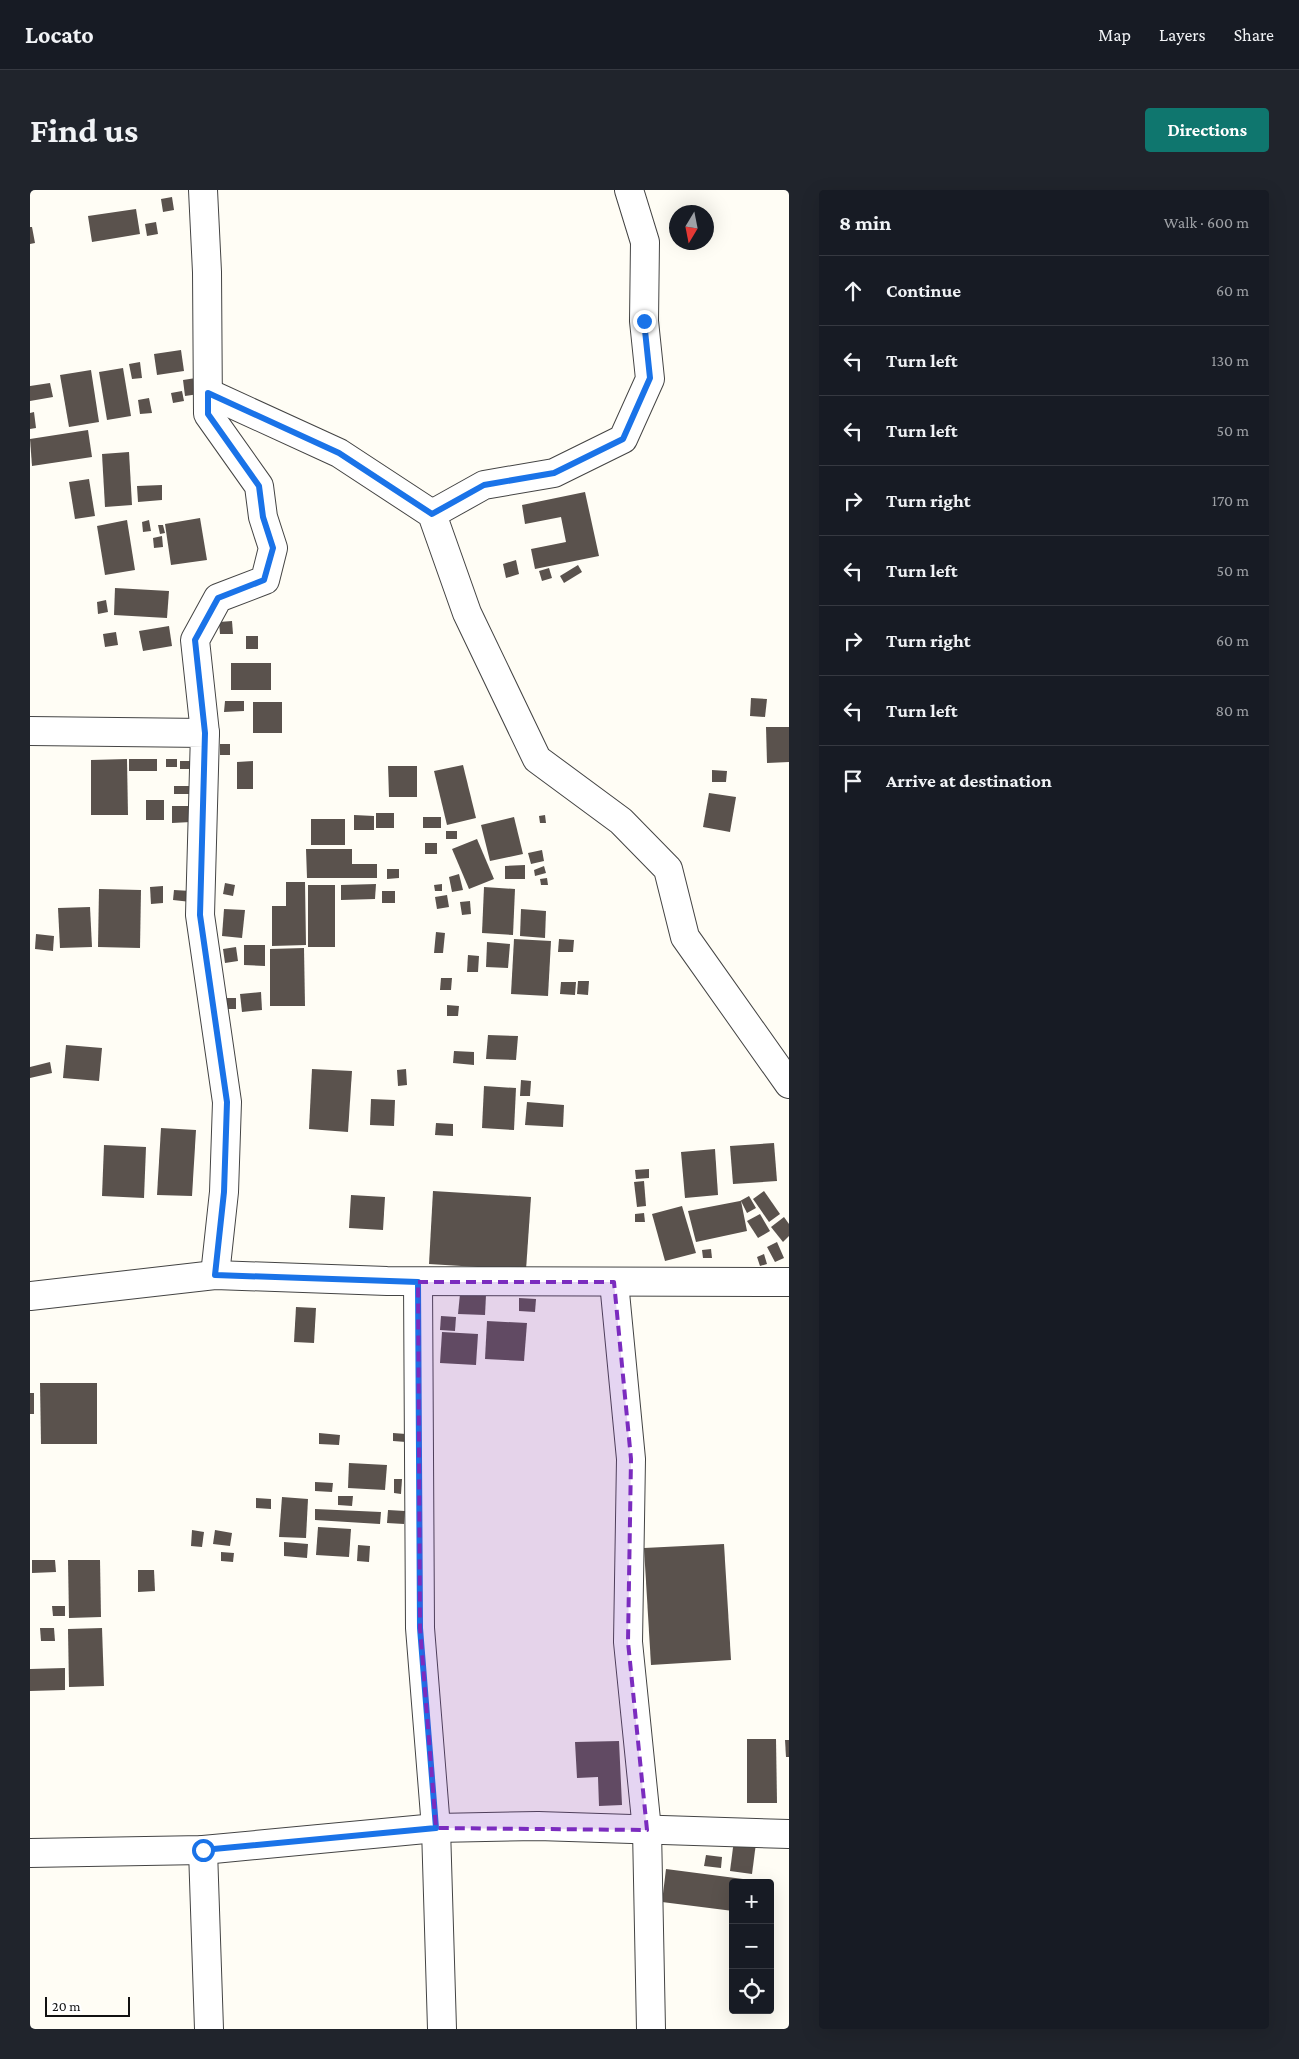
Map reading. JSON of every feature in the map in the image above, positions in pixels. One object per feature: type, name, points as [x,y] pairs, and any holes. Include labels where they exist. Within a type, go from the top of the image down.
[{"type":"street","points":[[203,190],[207,272],[208,414],[259,486],[263,517],[273,548],[264,580],[218,598],[195,640],[205,733],[200,915],[227,1102],[224,1192],[215,1275]]},
{"type":"street","points":[[432,514],[484,485],[554,473],[623,439],[650,378],[644,321],[645,242],[629,190]]},
{"type":"street","points":[[208,393],[339,453],[432,514],[467,613],[537,759],[621,821],[668,868],[685,937],[789,1084]]},
{"type":"street","points":[[30,731],[205,733]]},
{"type":"street","points":[[30,1296],[215,1275],[418,1282],[789,1282]]},
{"type":"street","points":[[418,1282],[420,1628],[436,1828],[442,2029]]},
{"type":"street","points":[[614,1282],[632,1460],[628,1642],[647,1830],[651,2029]]},
{"type":"street","points":[[30,1853],[203,1850],[436,1828],[538,1826],[789,1834]]},
{"type":"street","points":[[203,1850],[209,2029]]},
{"type":"highlighted area","points":[[418,1282],[614,1282],[631,1459],[628,1642],[647,1830],[436,1828],[420,1628]]},
{"type":"building","points":[[172,197],[174,210],[163,212],[161,199]]},
{"type":"building","points":[[136,209],[140,234],[92,242],[88,216]]},
{"type":"building","points":[[156,222],[158,234],[147,236],[145,224]]},
{"type":"building","points":[[30,227],[32,227],[35,243],[30,244]]},
{"type":"building","points":[[181,350],[184,371],[157,375],[154,354]]},
{"type":"building","points":[[140,362],[142,378],[132,379],[129,364]]},
{"type":"building","points":[[123,368],[131,416],[107,420],[99,372]]},
{"type":"building","points":[[91,370],[99,422],[69,427],[60,375]]},
{"type":"building","points":[[196,378],[199,394],[185,396],[183,380]]},
{"type":"building","points":[[50,383],[53,397],[30,401],[30,386]]},
{"type":"building","points":[[182,391],[184,401],[173,403],[171,393]]},
{"type":"building","points":[[149,398],[152,413],[140,414],[138,400]]},
{"type":"building","points":[[34,412],[36,428],[30,429],[30,413]]},
{"type":"building","points":[[88,430],[92,457],[32,466],[30,439]]},
{"type":"building","points":[[129,452],[132,505],[105,507],[102,454]]},
{"type":"building","points":[[89,479],[95,516],[75,519],[69,482]]},
{"type":"building","points":[[162,485],[162,500],[138,502],[137,486]]},
{"type":"building","points":[[585,492],[599,556],[535,569],[531,549],[566,542],[561,517],[525,524],[522,505]]},
{"type":"building","points":[[200,518],[207,560],[171,565],[165,524]]},
{"type":"building","points":[[127,520],[135,570],[105,575],[97,526]]},
{"type":"building","points":[[149,520],[151,531],[143,532],[142,522]]},
{"type":"building","points":[[158,525],[163,525],[165,533],[160,534]]},
{"type":"building","points":[[162,536],[163,547],[154,548],[153,538]]},
{"type":"building","points":[[516,560],[519,574],[506,578],[503,564]]},
{"type":"building","points":[[578,565],[582,572],[564,583],[560,576]]},
{"type":"building","points":[[549,568],[552,578],[542,581],[539,571]]},
{"type":"building","points":[[115,588],[169,591],[167,618],[114,615]]},
{"type":"building","points":[[106,600],[108,612],[98,614],[97,602]]},
{"type":"building","points":[[232,621],[233,634],[220,634],[219,622]]},
{"type":"building","points":[[169,626],[172,646],[143,651],[139,631]]},
{"type":"building","points":[[116,632],[118,645],[105,647],[103,634]]},
{"type":"building","points":[[246,636],[258,636],[258,649],[246,649]]},
{"type":"building","points":[[231,663],[271,663],[271,690],[231,690]]},
{"type":"building","points":[[751,698],[767,699],[765,717],[750,716]]},
{"type":"building","points":[[225,701],[244,701],[244,711],[224,712]]},
{"type":"building","points":[[253,702],[282,702],[282,733],[253,733]]},
{"type":"building","points":[[766,727],[789,727],[789,762],[767,763]]},
{"type":"building","points":[[220,744],[230,744],[230,755],[220,755]]},
{"type":"building","points":[[127,759],[128,815],[91,815],[91,760]]},
{"type":"building","points":[[129,759],[157,759],[157,771],[129,771]]},
{"type":"building","points":[[166,759],[177,759],[177,767],[166,767]]},
{"type":"building","points":[[180,761],[190,761],[190,769],[180,769]]},
{"type":"building","points":[[253,761],[253,789],[237,789],[237,762]]},
{"type":"building","points":[[463,765],[476,818],[447,825],[434,771]]},
{"type":"building","points":[[388,766],[417,766],[417,797],[389,797]]},
{"type":"building","points":[[712,770],[727,771],[726,782],[712,782]]},
{"type":"building","points":[[174,786],[190,786],[190,794],[174,794]]},
{"type":"building","points":[[709,793],[736,797],[730,832],[703,827]]},
{"type":"building","points":[[146,800],[164,800],[164,820],[146,820]]},
{"type":"building","points":[[172,806],[191,806],[191,822],[172,823]]},
{"type":"building","points":[[376,813],[394,813],[394,828],[376,828]]},
{"type":"building","points":[[354,815],[374,816],[374,830],[354,830]]},
{"type":"building","points":[[545,815],[546,823],[540,823],[539,816]]},
{"type":"building","points":[[423,817],[441,817],[441,828],[423,828]]},
{"type":"building","points":[[514,817],[523,854],[490,861],[481,825]]},
{"type":"building","points":[[311,819],[345,819],[345,845],[311,845]]},
{"type":"building","points":[[446,831],[457,831],[457,839],[446,839]]},
{"type":"building","points":[[477,839],[494,879],[469,889],[452,849]]},
{"type":"building","points":[[425,843],[437,843],[437,854],[425,854]]},
{"type":"building","points":[[306,849],[352,849],[352,864],[377,864],[377,878],[307,878]]},
{"type":"building","points":[[542,850],[544,861],[531,864],[528,853]]},
{"type":"building","points":[[525,865],[525,879],[505,879],[505,866]]},
{"type":"building","points":[[544,866],[546,873],[535,876],[534,870]]},
{"type":"building","points":[[387,869],[399,869],[399,878],[387,879]]},
{"type":"building","points":[[459,874],[463,890],[452,892],[449,877]]},
{"type":"building","points":[[547,878],[548,885],[541,885],[540,879]]},
{"type":"building","points":[[286,882],[305,882],[306,945],[272,946],[272,906],[286,906]]},
{"type":"building","points":[[225,883],[235,885],[233,896],[223,894]]},
{"type":"building","points":[[376,884],[375,899],[341,900],[341,885]]},
{"type":"building","points":[[442,884],[442,891],[435,891],[434,885]]},
{"type":"building","points":[[308,885],[335,885],[335,947],[308,947]]},
{"type":"building","points":[[163,886],[163,903],[151,904],[150,887]]},
{"type":"building","points":[[484,887],[515,889],[513,935],[482,933]]},
{"type":"building","points":[[99,889],[141,890],[140,948],[98,947]]},
{"type":"building","points":[[174,890],[191,891],[191,902],[173,900]]},
{"type":"building","points":[[382,891],[395,891],[395,903],[382,903]]},
{"type":"building","points":[[447,895],[449,907],[437,909],[435,897]]},
{"type":"building","points":[[470,901],[471,914],[462,915],[460,902]]},
{"type":"building","points":[[90,907],[92,947],[60,948],[58,908]]},
{"type":"building","points":[[224,909],[245,910],[242,938],[222,936]]},
{"type":"building","points":[[521,909],[546,911],[545,938],[520,936]]},
{"type":"building","points":[[436,932],[445,933],[443,953],[434,953]]},
{"type":"building","points":[[36,934],[54,936],[53,951],[35,949]]},
{"type":"building","points":[[514,939],[551,941],[548,996],[511,994]]},
{"type":"building","points":[[559,939],[574,940],[573,952],[558,952]]},
{"type":"building","points":[[487,942],[510,944],[508,968],[486,967]]},
{"type":"building","points":[[244,945],[265,945],[265,966],[244,965]]},
{"type":"building","points":[[236,947],[238,961],[225,963],[223,949]]},
{"type":"building","points":[[304,948],[305,1006],[270,1006],[270,949]]},
{"type":"building","points":[[468,955],[479,956],[478,972],[467,972]]},
{"type":"building","points":[[441,978],[452,978],[451,990],[440,990]]},
{"type":"building","points":[[578,981],[589,981],[588,995],[577,994]]},
{"type":"building","points":[[561,982],[576,982],[575,995],[560,994]]},
{"type":"building","points":[[261,992],[262,1010],[242,1012],[240,994]]},
{"type":"building","points":[[225,998],[236,998],[236,1009],[225,1009]]},
{"type":"building","points":[[447,1005],[459,1006],[458,1016],[447,1016]]},
{"type":"building","points":[[488,1035],[518,1036],[516,1060],[486,1059]]},
{"type":"building","points":[[66,1045],[102,1048],[99,1081],[63,1078]]},
{"type":"building","points":[[454,1051],[474,1052],[474,1065],[453,1063]]},
{"type":"building","points":[[50,1062],[52,1073],[30,1078],[30,1067]]},
{"type":"building","points":[[312,1069],[352,1071],[348,1132],[309,1129]]},
{"type":"building","points":[[406,1069],[407,1085],[398,1086],[397,1070]]},
{"type":"building","points":[[521,1080],[531,1081],[530,1096],[520,1096]]},
{"type":"building","points":[[484,1086],[516,1088],[514,1130],[482,1128]]},
{"type":"building","points":[[371,1099],[395,1100],[394,1126],[370,1125]]},
{"type":"building","points":[[527,1102],[564,1105],[563,1127],[525,1125]]},
{"type":"building","points":[[436,1123],[453,1124],[453,1136],[435,1135]]},
{"type":"building","points":[[161,1128],[196,1130],[192,1196],[157,1195]]},
{"type":"building","points":[[774,1143],[777,1181],[733,1184],[730,1146]]},
{"type":"building","points":[[104,1145],[146,1147],[144,1198],[102,1196]]},
{"type":"building","points":[[715,1149],[718,1195],[685,1198],[681,1152]]},
{"type":"building","points":[[649,1169],[649,1178],[636,1179],[635,1170]]},
{"type":"building","points":[[644,1181],[646,1206],[637,1207],[634,1182]]},
{"type":"building","points":[[433,1191],[531,1197],[526,1270],[429,1264]]},
{"type":"building","points":[[764,1191],[780,1214],[769,1222],[753,1199]]},
{"type":"building","points":[[351,1195],[385,1197],[383,1230],[349,1228]]},
{"type":"building","points":[[749,1196],[756,1208],[747,1213],[741,1201],[747,1231],[696,1242],[688,1211],[740,1201]]},
{"type":"building","points":[[682,1206],[696,1253],[665,1261],[652,1214]]},
{"type":"building","points":[[644,1213],[645,1222],[635,1222],[635,1214]]},
{"type":"building","points":[[760,1214],[770,1231],[758,1238],[747,1221]]},
{"type":"building","points":[[784,1217],[789,1224],[789,1236],[783,1242],[771,1227]]},
{"type":"building","points":[[777,1242],[784,1258],[775,1262],[767,1247]]},
{"type":"building","points":[[711,1249],[712,1258],[703,1258],[702,1250]]},
{"type":"building","points":[[764,1254],[767,1264],[760,1266],[757,1257]]},
{"type":"building","points":[[460,1294],[486,1295],[485,1315],[458,1314]]},
{"type":"building","points":[[519,1298],[536,1299],[535,1312],[519,1311]]},
{"type":"building","points":[[296,1307],[316,1308],[314,1343],[294,1342]]},
{"type":"building","points":[[441,1316],[456,1317],[455,1331],[440,1330]]},
{"type":"building","points":[[487,1321],[527,1323],[524,1361],[485,1359]]},
{"type":"building","points":[[442,1332],[478,1334],[476,1365],[440,1363]]},
{"type":"building","points":[[40,1383],[97,1383],[97,1444],[41,1444]]},
{"type":"building","points":[[30,1393],[34,1393],[34,1414],[30,1414]]},
{"type":"building","points":[[319,1433],[340,1435],[339,1445],[319,1444]]},
{"type":"building","points":[[393,1433],[406,1434],[406,1442],[393,1441]]},
{"type":"building","points":[[349,1463],[387,1465],[385,1490],[348,1488]]},
{"type":"building","points":[[394,1479],[402,1479],[401,1494],[394,1493]]},
{"type":"building","points":[[315,1482],[333,1483],[332,1492],[315,1491]]},
{"type":"building","points":[[338,1496],[353,1496],[352,1506],[338,1505]]},
{"type":"building","points":[[282,1497],[308,1499],[306,1538],[279,1537]]},
{"type":"building","points":[[256,1498],[271,1499],[271,1509],[256,1508]]},
{"type":"building","points":[[315,1509],[381,1512],[380,1524],[315,1520]]},
{"type":"building","points":[[388,1510],[405,1511],[404,1524],[387,1523]]},
{"type":"building","points":[[318,1527],[351,1529],[349,1557],[316,1555]]},
{"type":"building","points":[[192,1530],[204,1532],[202,1547],[191,1546]]},
{"type":"building","points":[[215,1530],[232,1533],[230,1546],[213,1544]]},
{"type":"building","points":[[284,1542],[308,1544],[307,1558],[284,1556]]},
{"type":"building","points":[[724,1544],[731,1660],[651,1665],[644,1548]]},
{"type":"building","points":[[358,1545],[370,1546],[369,1562],[357,1561]]},
{"type":"building","points":[[221,1552],[234,1553],[233,1562],[221,1561]]},
{"type":"building","points":[[32,1560],[55,1560],[56,1572],[32,1573]]},
{"type":"building","points":[[68,1560],[100,1560],[101,1617],[69,1618]]},
{"type":"building","points":[[138,1570],[154,1570],[155,1591],[138,1592]]},
{"type":"building","points":[[52,1606],[65,1606],[65,1616],[53,1616]]},
{"type":"building","points":[[40,1628],[54,1628],[55,1641],[41,1641]]},
{"type":"building","points":[[102,1628],[104,1686],[69,1687],[68,1629]]},
{"type":"building","points":[[65,1668],[65,1690],[30,1691],[30,1669]]},
{"type":"building","points":[[747,1739],[776,1739],[777,1803],[747,1803]]},
{"type":"building","points":[[785,1740],[789,1740],[789,1757],[786,1757]]},
{"type":"building","points":[[619,1741],[622,1805],[599,1806],[598,1777],[577,1778],[575,1742]]},
{"type":"building","points":[[734,1840],[756,1843],[752,1874],[730,1871]]},
{"type":"building","points":[[706,1855],[722,1857],[721,1868],[704,1866]]},
{"type":"building","points":[[666,1869],[743,1879],[729,1879],[729,1910],[662,1902]]},
{"type":"route","points":[[203,1850],[436,1828],[420,1628],[418,1282],[215,1275],[224,1192],[227,1102],[200,915],[205,733],[195,640],[218,598],[264,580],[273,548],[263,517],[259,486],[208,414],[208,393],[339,453],[432,514],[484,485],[554,473],[623,439],[650,378],[644,321]]}]
